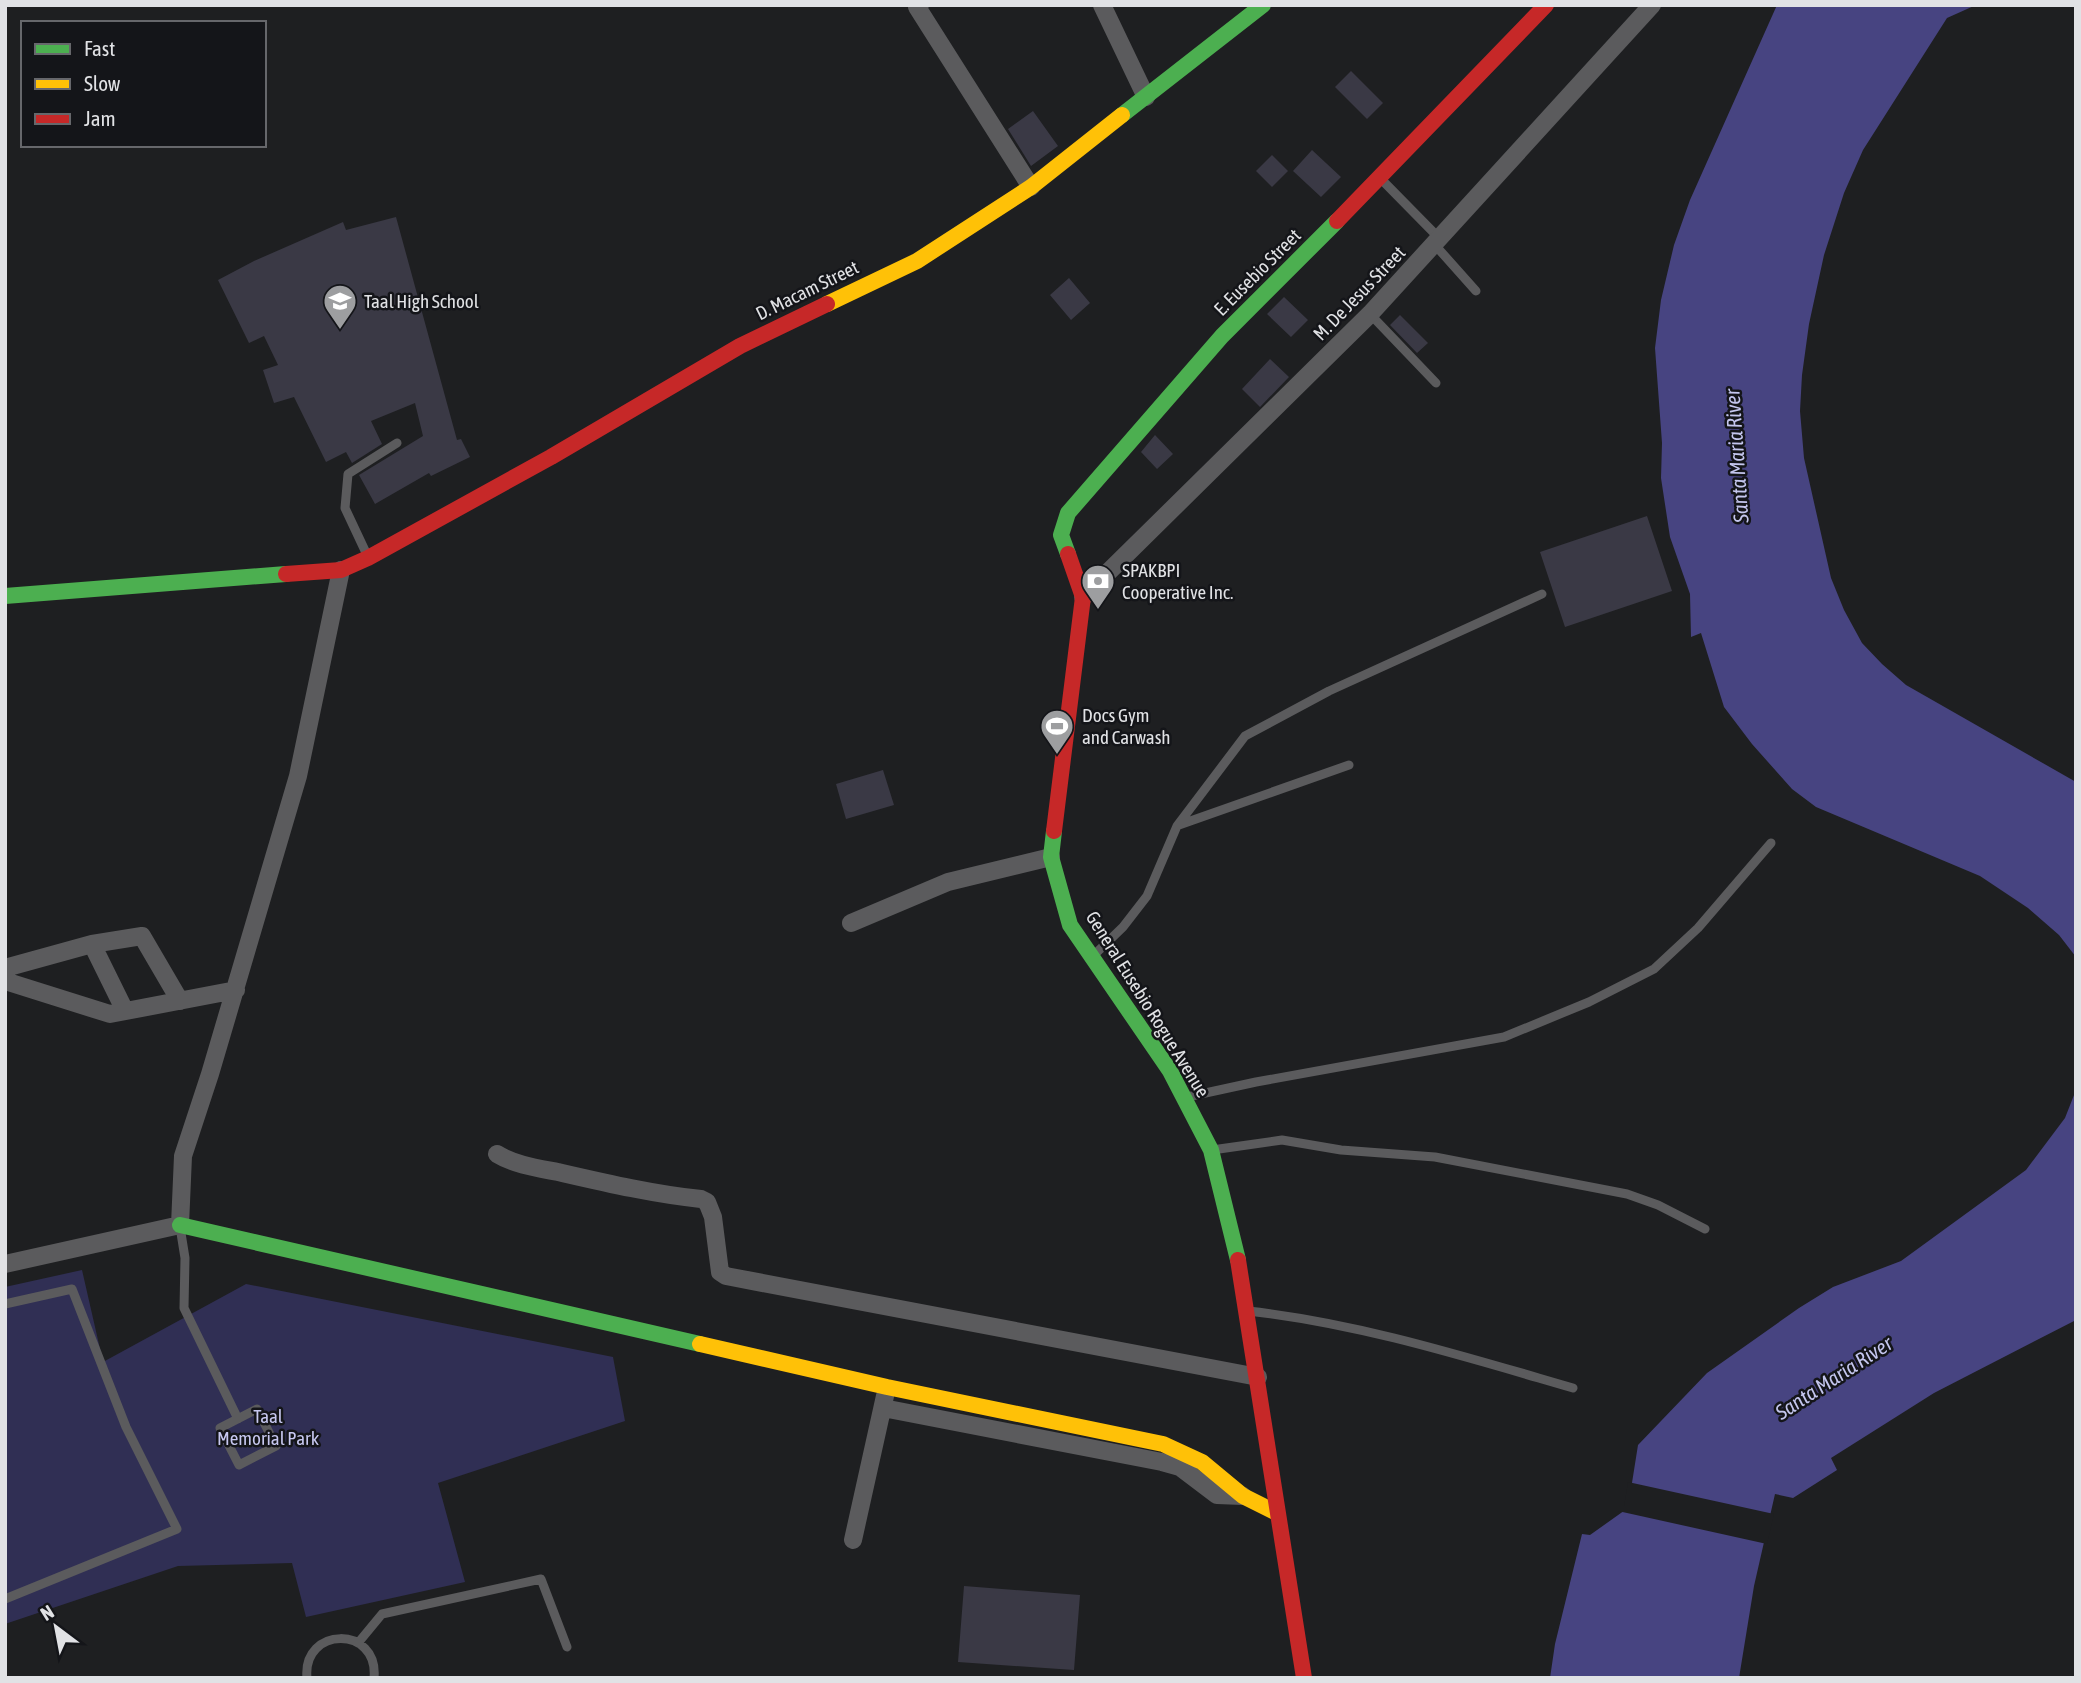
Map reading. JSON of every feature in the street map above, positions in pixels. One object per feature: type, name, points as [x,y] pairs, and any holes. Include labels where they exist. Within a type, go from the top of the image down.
[{"type":"street","points":[[920,5],[917,7],[1031,187]]},
{"type":"street","points":[[1102,5],[1146,97]]},
{"type":"street","name":"D. Macam Street","points":[[5,596],[341,570],[368,558],[551,457],[740,346],[916,261],[1031,187],[1263,5]]},
{"type":"street","name":"E. Eusebio Street","points":[[1083,597],[1061,534],[1068,513],[1222,336],[1380,178],[1546,5]]},
{"type":"street","name":"M. De Jesus Street","points":[[1083,597],[1370,314],[1652,5]]},
{"type":"street","points":[[180,1224],[183,1156],[236,990],[298,776],[341,570]]},
{"type":"street","name":"General Eusebio Rogue Avenue","points":[[1083,597],[1051,857],[1070,925],[1185,1098],[1211,1150],[1237,1255],[1247,1311],[1304,1678]]},
{"type":"street","points":[[850,923],[948,882],[1051,857]]},
{"type":"street","points":[[5,968],[92,944],[142,936],[180,1001]]},
{"type":"street","points":[[92,944],[125,1011]]},
{"type":"street","points":[[5,981],[110,1014],[236,990]]},
{"type":"street","points":[[497,1154],[508,1161],[572,1176],[707,1202],[713,1217],[720,1272],[726,1276],[1258,1377]]},
{"type":"street","points":[[5,1264],[180,1224],[887,1387],[1163,1444],[1202,1462],[1243,1496],[1277,1513]]},
{"type":"street","points":[[853,1540],[887,1387]]},
{"type":"street","points":[[883,1408],[1180,1466],[1217,1495],[1243,1496]]},
{"type":"lane","points":[[1380,178],[1438,242],[1476,291]]},
{"type":"lane","points":[[1370,314],[1436,383]]},
{"type":"lane","points":[[368,558],[345,508],[348,474],[397,443]]},
{"type":"lane","points":[[1092,957],[1123,927],[1147,896],[1177,826],[1245,736],[1329,691],[1542,594]]},
{"type":"lane","points":[[1177,826],[1349,765]]},
{"type":"lane","points":[[1185,1098],[1256,1082],[1504,1037],[1589,1002],[1654,970],[1698,928],[1771,843]]},
{"type":"lane","points":[[1211,1150],[1282,1140],[1341,1150],[1435,1157],[1627,1194],[1658,1205],[1705,1228]]},
{"type":"lane","points":[[180,1224],[185,1258],[184,1308],[238,1419]]},
{"type":"lane","points":[[5,1304],[72,1289],[126,1427],[177,1529],[5,1599]]},
{"type":"lane","points":[[1247,1311],[1294,1316],[1446,1351],[1573,1388]]},
{"type":"lane","points":[[257,1409],[276,1446],[239,1465],[220,1428],[238,1419],[257,1409]]},
{"type":"lane","points":[[358,1643],[382,1614],[541,1579],[567,1647]]},
{"type":"lane","points":[[307,1678],[307,1664],[318,1646],[338,1638],[358,1643],[373,1659],[374,1678]]},
{"type":"green space","name":"Taal Memorial Park","points":[[82,1270],[103,1362],[246,1284],[613,1357],[625,1421],[438,1483],[465,1582],[306,1617],[292,1563],[178,1566],[5,1624],[5,1287]]},
{"type":"water","name":"Santa Maria River","points":[[1777,5],[1976,5],[1947,18],[1863,150],[1844,193],[1824,255],[1809,324],[1800,411],[1804,458],[1831,578],[1862,643],[1906,685],[2076,782],[2076,957],[2059,935],[2028,908],[1980,876],[1816,807],[1792,789],[1724,707],[1701,633],[1691,637],[1690,594],[1670,537],[1661,478],[1662,443],[1655,348],[1661,300],[1674,245],[1690,200]]},
{"type":"water","name":"Santa Maria River","points":[[2076,1090],[2076,1320],[1934,1393],[1831,1458],[1837,1470],[1793,1498],[1775,1494],[1754,1586],[1739,1678],[1550,1678],[1555,1644],[1582,1534],[1590,1535],[1628,1508],[1638,1445],[1707,1373],[1833,1287],[1901,1261],[2026,1170],[2065,1118]]},
{"type":"pier","points":[[1628,1482],[1774,1514],[1767,1544],[1618,1511],[1624,1506]]},
{"type":"building","points":[[1351,71],[1383,103],[1367,119],[1335,87]]},
{"type":"building","points":[[1033,111],[1058,146],[1031,166],[1008,129]]},
{"type":"building","points":[[1312,150],[1341,177],[1321,197],[1293,171]]},
{"type":"building","points":[[1272,155],[1288,171],[1272,187],[1256,171]]},
{"type":"building","name":"Taal High School","points":[[396,217],[457,440],[461,439],[470,457],[431,476],[429,473],[375,504],[359,475],[423,436],[415,403],[371,421],[382,444],[352,463],[346,452],[326,462],[294,397],[274,403],[263,370],[278,365],[264,336],[249,343],[218,280],[343,222],[346,230]]},
{"type":"building","points":[[1069,278],[1090,303],[1071,320],[1050,295]]},
{"type":"building","points":[[1284,297],[1308,320],[1291,337],[1267,314]]},
{"type":"building","points":[[1400,315],[1428,343],[1417,353],[1390,325]]},
{"type":"building","points":[[1270,359],[1289,377],[1260,407],[1242,389]]},
{"type":"building","points":[[1155,435],[1173,454],[1157,469],[1141,452]]},
{"type":"building","points":[[1647,516],[1672,591],[1565,627],[1540,552]]},
{"type":"building","points":[[883,770],[894,805],[846,819],[836,784]]},
{"type":"building","points":[[964,1586],[1080,1595],[1074,1670],[958,1662]]},
{"type":"traffic: fast","points":[[1122,115],[1263,5]]},
{"type":"traffic: fast","points":[[1068,554],[1061,535],[1068,513],[1222,336],[1337,221]]},
{"type":"traffic: fast","points":[[5,596],[286,574]]},
{"type":"traffic: fast","points":[[1054,831],[1051,857],[1070,925],[1170,1071],[1211,1150],[1238,1260]]},
{"type":"traffic: fast","points":[[180,1225],[700,1344]]},
{"type":"traffic: slow","points":[[827,304],[917,261],[1031,187],[1122,115]]},
{"type":"traffic: slow","points":[[700,1344],[887,1387],[1163,1444],[1202,1462],[1243,1496],[1277,1513]]},
{"type":"traffic: jam","points":[[1337,221],[1546,5]]},
{"type":"traffic: jam","points":[[286,574],[341,570],[368,558],[551,457],[740,346],[827,304]]},
{"type":"traffic: jam","points":[[1054,831],[1083,597],[1068,554]]},
{"type":"traffic: jam","points":[[1238,1260],[1304,1678]]},
{"type":"place","name":"Taal High School","points":[[340,331]]},
{"type":"place","name":"SPAKBPI Cooperative Inc.","points":[[1098,611]]},
{"type":"place","name":"Docs Gym and Carwash","points":[[1057,756]]}]
